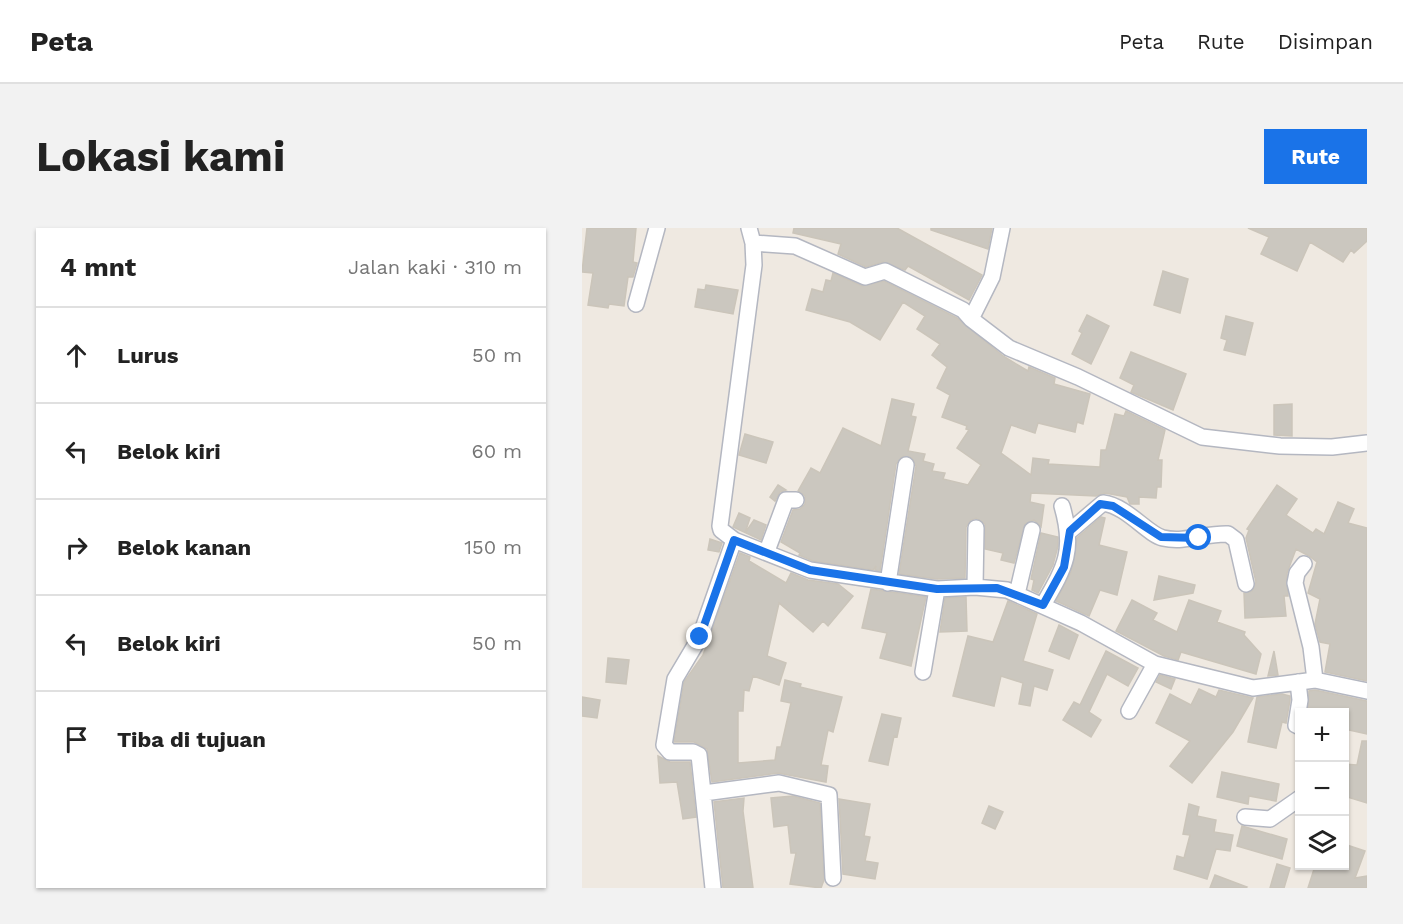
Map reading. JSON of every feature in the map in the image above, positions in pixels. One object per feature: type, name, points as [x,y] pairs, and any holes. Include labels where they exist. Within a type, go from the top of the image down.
[{"type":"street","points":[[636,304],[657,228]]},
{"type":"street","points":[[749,228],[758,243],[720,517],[721,530],[734,540],[767,551],[810,570],[937,589],[997,588],[1043,605],[1104,635],[1155,664],[1253,688],[1316,680],[1367,691]]},
{"type":"street","points":[[971,319],[992,277],[1002,228]]},
{"type":"street","points":[[758,243],[795,246],[866,277],[885,271],[963,310],[971,319],[1009,348],[1078,377],[1202,437],[1280,446],[1332,447],[1367,443]]},
{"type":"street","points":[[888,583],[906,465]]},
{"type":"street","points":[[767,551],[786,500],[796,500]]},
{"type":"street","points":[[1070,531],[1103,503],[1136,518],[1165,538],[1195,539],[1228,534],[1236,540],[1246,584]]},
{"type":"street","points":[[1043,605],[1064,567],[1070,531],[1062,506]]},
{"type":"street","points":[[975,587],[976,528]]},
{"type":"street","points":[[1017,594],[1032,530]]},
{"type":"street","points":[[713,888],[698,753],[667,751],[664,738],[675,679],[700,637],[734,540]]},
{"type":"street","points":[[1304,564],[1297,573],[1295,583],[1313,655],[1316,680]]},
{"type":"street","points":[[923,672],[937,589]]},
{"type":"street","points":[[1129,711],[1155,664]]},
{"type":"street","points":[[1298,682],[1299,708]]},
{"type":"street","points":[[704,793],[779,783],[829,795],[833,878]]},
{"type":"street","points":[[1245,817],[1270,819],[1295,801]]},
{"type":"building","points":[[587,228],[636,228],[633,262],[637,263],[633,277],[628,277],[624,306],[609,304],[608,308],[588,305],[593,273],[582,272]]},
{"type":"building","points":[[794,228],[897,228],[982,275],[969,300],[908,266],[905,270],[883,262],[866,267],[838,254],[841,244],[793,233]]},
{"type":"building","points":[[931,228],[992,228],[988,249],[931,230]]},
{"type":"building","points":[[1248,228],[1367,228],[1367,241],[1354,253],[1351,250],[1343,262],[1310,242],[1297,271],[1261,254],[1269,237]]},
{"type":"building","points":[[1163,271],[1188,279],[1180,313],[1154,305]]},
{"type":"building","points":[[833,273],[862,286],[884,281],[957,318],[1003,356],[1028,371],[1029,367],[1055,378],[1054,384],[1090,394],[1083,424],[1077,422],[1075,432],[1038,423],[1035,433],[1011,425],[1001,453],[1031,475],[1033,458],[1049,460],[1048,464],[1100,467],[1101,450],[1106,450],[1115,414],[1124,416],[1126,411],[1165,430],[1158,460],[1162,460],[1161,487],[1157,487],[1156,498],[1139,497],[1139,504],[1130,504],[1127,497],[1105,493],[1096,496],[1031,493],[1030,502],[1044,505],[1041,527],[1034,520],[1025,524],[1014,563],[1001,560],[1003,553],[985,549],[985,524],[976,518],[971,520],[966,527],[965,578],[937,579],[899,574],[916,466],[912,458],[903,456],[896,464],[880,571],[875,570],[876,566],[873,570],[813,561],[799,555],[800,553],[781,542],[793,510],[800,509],[805,504],[805,496],[798,491],[811,468],[820,473],[843,428],[881,446],[892,399],[914,404],[911,416],[916,417],[908,451],[925,454],[923,461],[934,464],[932,471],[945,473],[943,479],[968,485],[981,465],[957,448],[969,430],[966,429],[967,426],[942,417],[950,395],[937,388],[947,367],[932,355],[940,344],[917,329],[925,316],[903,302],[880,340],[850,322],[806,310],[812,289],[823,292],[826,280],[831,281]]},
{"type":"building","points":[[706,285],[738,290],[733,314],[695,307],[698,289],[705,290]]},
{"type":"building","points":[[1087,315],[1109,326],[1091,364],[1072,354]]},
{"type":"building","points":[[1226,316],[1253,323],[1245,355],[1224,350],[1227,340],[1221,338]]},
{"type":"building","points":[[1131,352],[1186,374],[1173,410],[1131,392],[1134,385],[1120,378]]},
{"type":"building","points":[[1292,404],[1292,436],[1274,435],[1274,405]]},
{"type":"building","points":[[745,434],[773,442],[766,463],[739,455]]},
{"type":"building","points":[[778,485],[786,490],[780,492],[775,501],[770,497]]},
{"type":"building","points":[[1277,485],[1297,499],[1286,515],[1313,533],[1316,529],[1324,534],[1338,502],[1354,509],[1348,523],[1367,528],[1367,681],[1325,672],[1330,644],[1320,642],[1315,624],[1320,599],[1308,593],[1317,562],[1296,549],[1287,573],[1288,596],[1284,596],[1286,616],[1245,618],[1244,593],[1252,591],[1256,582],[1246,538],[1249,530],[1247,529]]},
{"type":"building","points":[[739,513],[750,518],[745,533],[733,527]]},
{"type":"building","points":[[1101,517],[1105,518],[1099,545],[1127,552],[1117,595],[1100,590],[1089,616],[1056,601],[1071,572],[1077,538]]},
{"type":"building","points":[[754,520],[766,525],[761,540],[745,533]]},
{"type":"building","points":[[1041,533],[1058,537],[1058,546],[1053,565],[1038,593],[1032,590],[1034,580],[1031,579]]},
{"type":"building","points":[[710,539],[722,543],[719,552],[708,550]]},
{"type":"building","points":[[740,553],[750,557],[749,561],[786,583],[791,573],[808,580],[838,584],[853,596],[828,626],[823,621],[813,632],[779,603],[767,656],[786,663],[779,685],[753,676],[749,691],[744,690],[743,711],[738,711],[738,763],[775,760],[777,747],[781,747],[791,703],[781,701],[785,680],[801,684],[800,687],[842,697],[833,732],[828,730],[821,765],[828,766],[826,782],[778,773],[712,782],[707,749],[694,742],[674,742],[684,682],[703,655]]},
{"type":"building","points":[[1159,576],[1195,585],[1193,593],[1154,600]]},
{"type":"building","points":[[871,589],[926,597],[911,666],[880,658],[887,633],[862,628]]},
{"type":"building","points":[[966,597],[967,631],[940,632],[945,598]]},
{"type":"building","points":[[1132,600],[1157,613],[1153,620],[1177,632],[1189,600],[1221,611],[1217,622],[1245,632],[1244,635],[1261,654],[1256,674],[1181,652],[1178,660],[1164,656],[1116,631]]},
{"type":"building","points":[[1008,601],[1037,614],[1023,661],[1053,670],[1047,690],[1034,686],[1030,706],[1019,704],[1023,683],[1001,676],[994,706],[953,696],[968,636],[993,642]]},
{"type":"building","points":[[1059,625],[1078,635],[1069,659],[1049,651]]},
{"type":"building","points":[[1106,651],[1138,668],[1128,686],[1107,674],[1089,712],[1101,720],[1091,737],[1063,720],[1074,702],[1080,705]]},
{"type":"building","points":[[1274,651],[1278,675],[1268,676]]},
{"type":"building","points":[[608,658],[629,660],[626,684],[606,682]]},
{"type":"building","points":[[1160,675],[1175,679],[1171,689],[1156,682]]},
{"type":"building","points":[[1199,689],[1216,697],[1219,690],[1253,698],[1233,732],[1192,783],[1170,766],[1190,741],[1156,723],[1170,694],[1191,705]]},
{"type":"building","points":[[1315,690],[1367,701],[1367,734],[1349,730],[1349,708],[1308,708],[1309,691]]},
{"type":"building","points":[[1282,694],[1290,696],[1290,700],[1286,723],[1282,722],[1276,748],[1248,742],[1257,697]]},
{"type":"building","points":[[582,697],[600,700],[597,718],[582,716]]},
{"type":"building","points":[[882,714],[901,718],[897,737],[894,736],[888,765],[869,761]]},
{"type":"building","points":[[1362,741],[1367,741],[1367,803],[1349,798],[1349,764],[1357,765]]},
{"type":"building","points":[[658,756],[670,762],[690,762],[696,817],[683,819],[677,782],[660,783]]},
{"type":"building","points":[[1222,772],[1279,784],[1276,801],[1249,796],[1248,804],[1217,797]]},
{"type":"building","points":[[793,796],[820,803],[824,880],[821,888],[790,884],[796,853],[791,853],[788,825],[774,827],[771,798]]},
{"type":"building","points":[[744,798],[743,811],[753,888],[723,888],[714,802]]},
{"type":"building","points":[[839,799],[870,804],[864,836],[870,837],[865,861],[878,863],[875,879],[843,874]]},
{"type":"building","points":[[1189,804],[1199,807],[1197,816],[1216,820],[1214,832],[1233,835],[1230,851],[1216,849],[1207,879],[1174,869],[1177,856],[1184,858],[1190,835],[1183,834]]},
{"type":"building","points":[[989,806],[1003,812],[995,829],[982,823]]},
{"type":"building","points":[[1242,826],[1287,839],[1282,859],[1237,846]]},
{"type":"building","points":[[1349,846],[1365,851],[1355,878],[1367,876],[1367,888],[1308,888],[1314,870],[1349,870]]},
{"type":"building","points":[[1277,864],[1290,868],[1284,888],[1270,888]]},
{"type":"building","points":[[1215,875],[1247,887],[1210,888]]},
{"type":"route","points":[[700,637],[734,540],[767,551],[810,570],[937,589],[997,588],[1043,605],[1064,567],[1070,531],[1100,504],[1110,504],[1136,518],[1158,536],[1199,538]]}]
